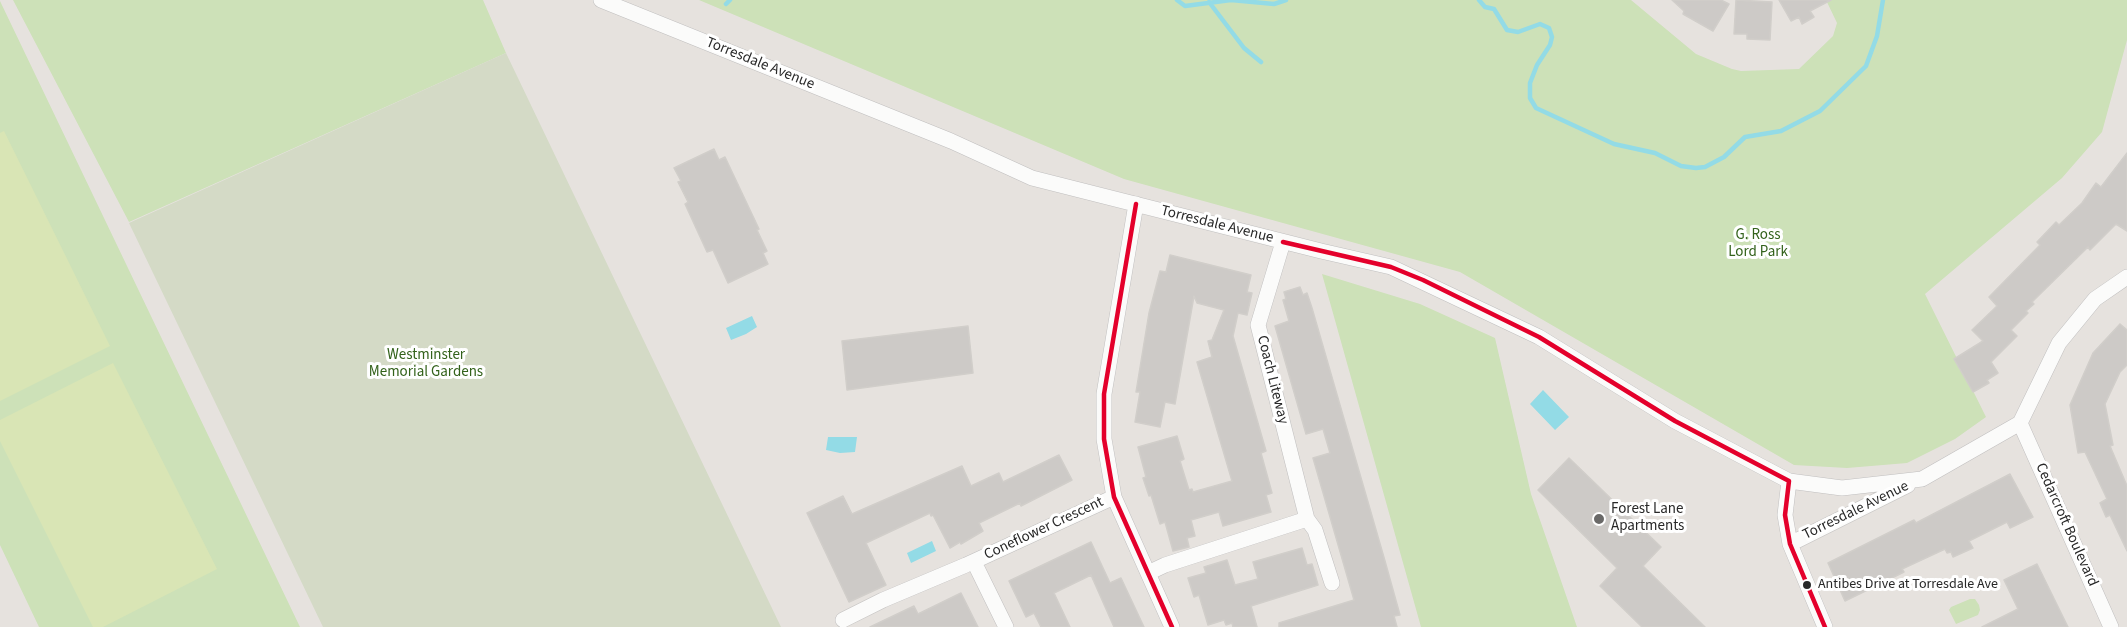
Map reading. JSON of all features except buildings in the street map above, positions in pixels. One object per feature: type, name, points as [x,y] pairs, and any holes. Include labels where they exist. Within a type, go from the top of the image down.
[{"type":"street","name":"Torresdale Avenue","points":[[601,0],[951,141],[1032,178],[1391,267],[1423,280],[1539,337],[1675,421],[1789,481],[1842,488],[1922,479]]},
{"type":"street","points":[[1136,204],[1104,394],[1104,439],[1114,497],[1172,627]]},
{"type":"street","name":"Coach Liteway","points":[[1283,242],[1258,325],[1307,519],[1315,530],[1332,583]]},
{"type":"street","points":[[2020,423],[2059,342],[2096,298],[2127,277]]},
{"type":"street","name":"Torresdale Avenue","points":[[1790,544],[1887,494],[1922,479],[2020,423]]},
{"type":"street","name":"Cedarcroft Boulevard","points":[[2020,423],[2111,627]]},
{"type":"street","points":[[1789,481],[1785,515],[1790,544],[1825,627]]},
{"type":"street","name":"Coneflower Crescent","points":[[843,620],[1114,497]]},
{"type":"street","points":[[1148,573],[1165,565],[1307,519]]},
{"type":"street","name":"Coneflower Crescent","points":[[974,562],[1006,627]]},
{"type":"green space","points":[[13,0],[483,0],[506,53],[129,222]]},
{"type":"green space","name":"G. Ross Lord Park","points":[[699,0],[1631,0],[1696,54],[1741,71],[1799,69],[1833,36],[1837,23],[1826,0],[2127,0],[2127,40],[2102,132],[2062,178],[1925,294],[1986,417],[1955,439],[1907,463],[1847,468],[1794,465],[1460,272],[1124,179]]},
{"type":"green space","points":[[0,1],[300,627],[39,627],[0,545]]},
{"type":"green space","name":"Westminster Memorial Gardens","points":[[506,53],[781,627],[323,627],[129,223]]},
{"type":"green space","points":[[4,131],[110,346],[0,401],[0,133]]},
{"type":"green space","points":[[1322,274],[1420,304],[1495,338],[1531,494],[1577,627],[1421,627]]},
{"type":"green space","points":[[113,363],[217,569],[103,627],[93,627],[0,441],[0,420]]},
{"type":"green space","points":[[1970,599],[1975,599],[1979,605],[1978,615],[1956,624],[1949,610]]},
{"type":"water","points":[[752,316],[757,327],[731,340],[726,328]]},
{"type":"water","points":[[1543,390],[1569,417],[1555,430],[1530,404]]},
{"type":"water","points":[[828,437],[857,437],[855,452],[840,453],[826,450]]},
{"type":"water","points":[[932,541],[936,551],[911,563],[907,553]]},
{"type":"waterway","points":[[726,4],[730,0]]},
{"type":"waterway","points":[[1177,0],[1185,6],[1231,0],[1274,4],[1286,0]]},
{"type":"waterway","points":[[1479,0],[1485,7],[1494,9],[1507,30],[1518,32],[1540,24],[1549,28],[1552,37],[1550,45],[1537,65],[1530,83],[1530,98],[1536,108],[1614,144],[1655,153],[1681,166],[1696,168],[1705,167],[1724,157],[1745,137],[1781,131],[1820,111],[1866,66],[1877,36],[1883,0]]},
{"type":"waterway","points":[[1209,2],[1244,48],[1261,62]]},
{"type":"transit line","points":[[1136,204],[1104,394],[1104,439],[1114,497],[1172,627]]},
{"type":"transit line","points":[[1283,242],[1391,267],[1423,280],[1539,337],[1675,421],[1789,481],[1785,515],[1790,544],[1825,627]]},
{"type":"place","name":"Forest Lane Apartments","points":[[1599,519]]},
{"type":"place","name":"Antibes Drive at Torresdale Ave","points":[[1807,585]]}]
